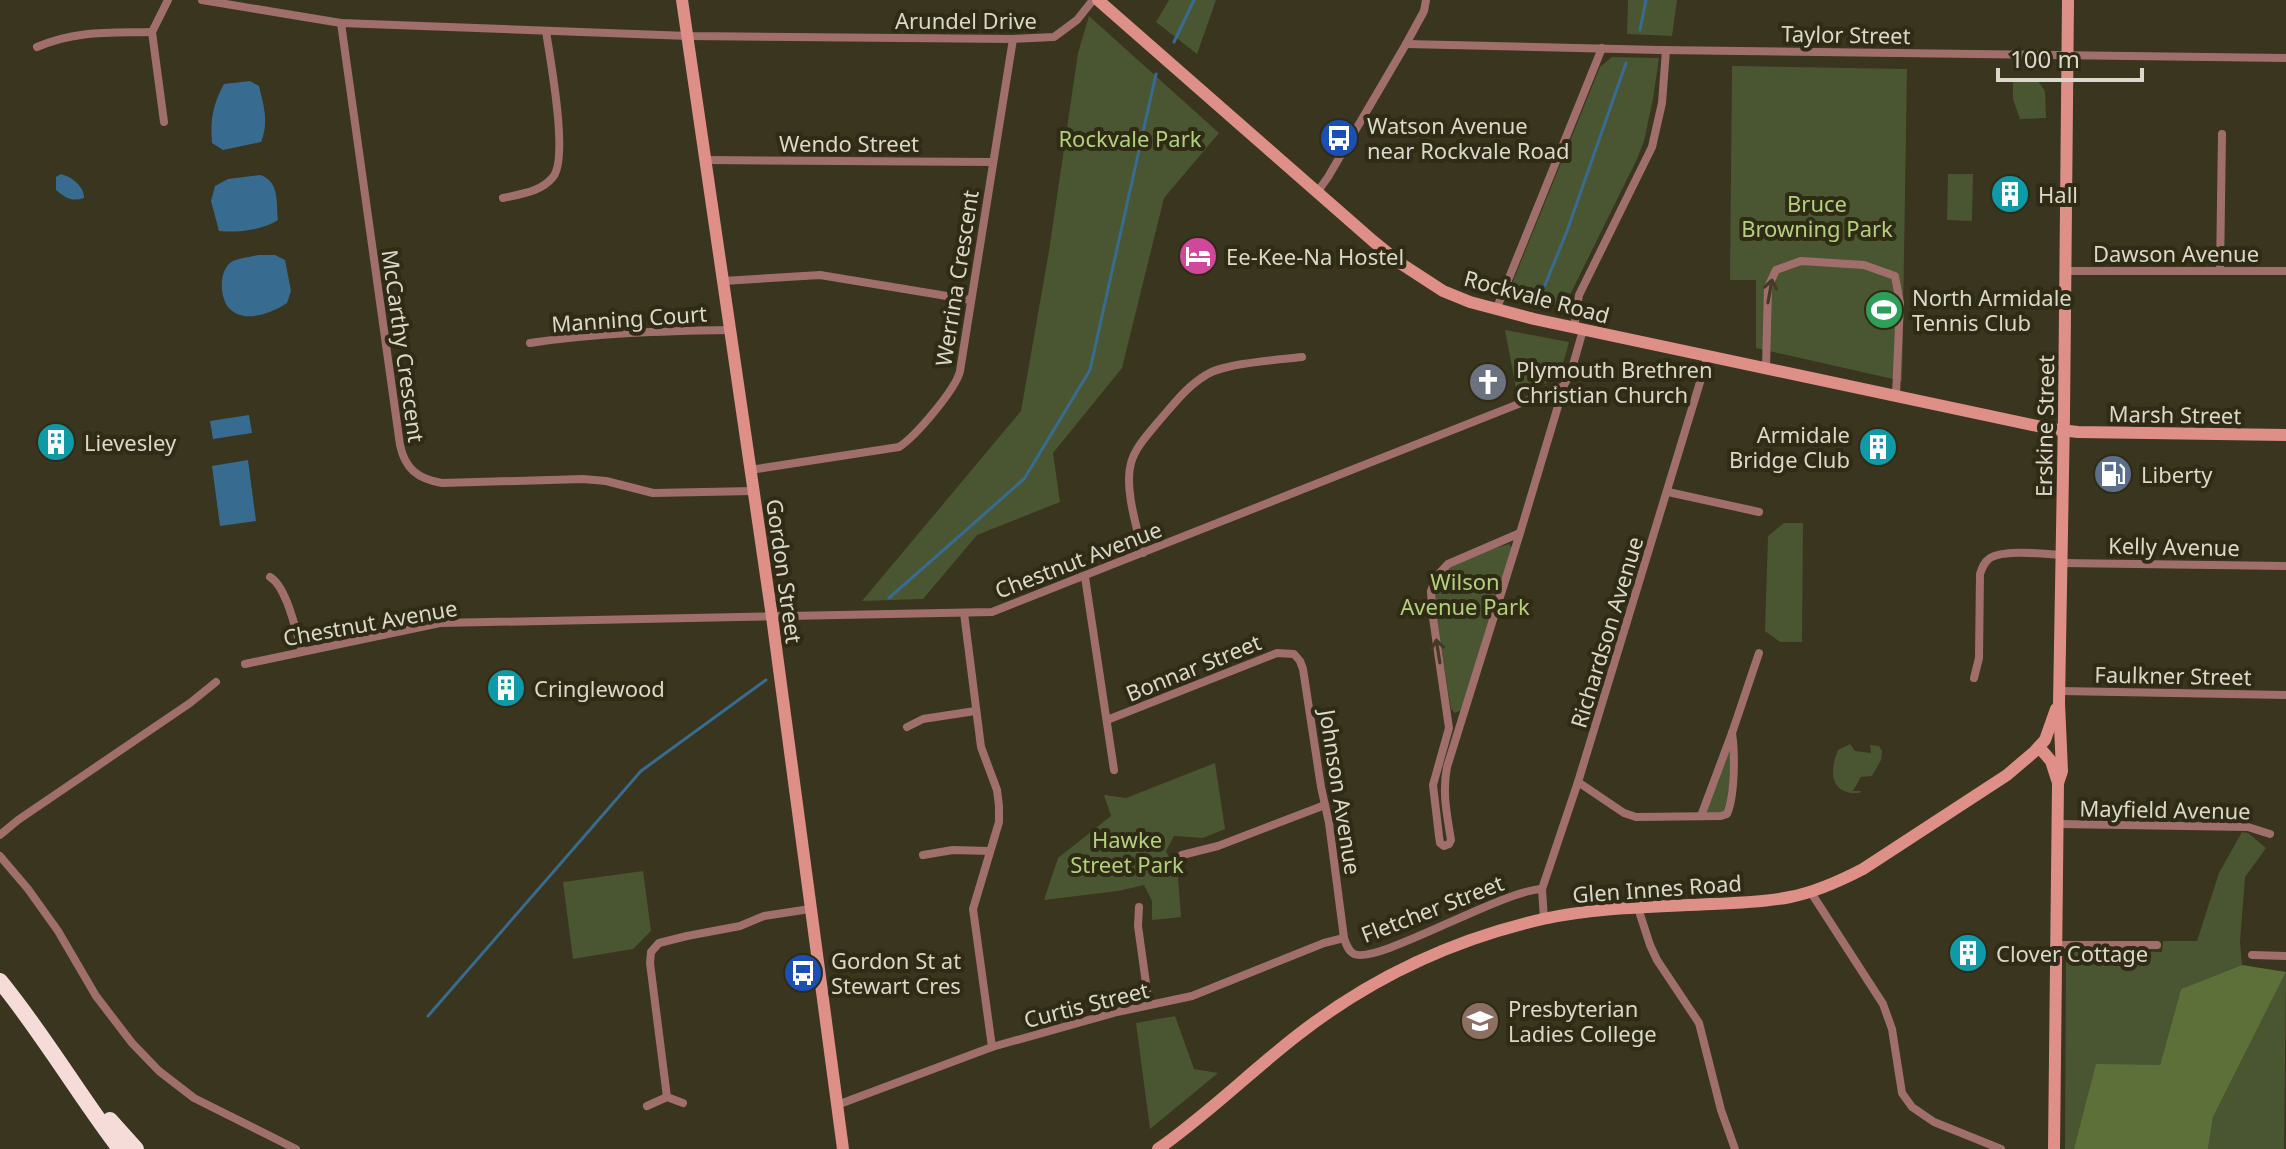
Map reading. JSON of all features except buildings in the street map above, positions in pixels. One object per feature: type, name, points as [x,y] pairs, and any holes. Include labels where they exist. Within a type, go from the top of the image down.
[{"type":"highway","points":[[0,981],[120,1149]]},
{"type":"highway","points":[[73,1081],[136,1149]]},
{"type":"street","points":[[164,122],[152,32],[168,0]]},
{"type":"street","name":"Arundel Drive","points":[[202,0],[341,23],[688,36],[1013,39],[1054,37],[1077,20],[1096,0]]},
{"type":"street","name":"Gordon Street","points":[[682,0],[772,617],[843,1149]]},
{"type":"street","name":"Rockvale Road","points":[[1096,0],[1400,263],[1443,291],[1496,310],[1578,329],[2064,430]]},
{"type":"street","points":[[1318,191],[1406,44],[1424,11],[1426,0]]},
{"type":"street","name":"Erskine Street","points":[[2058,783],[2062,771],[2059,697],[2068,0]]},
{"type":"street","name":"McCarthy Crescent","points":[[341,23],[400,445],[403,457],[414,474],[442,483],[583,479],[606,481],[653,493],[753,491]]},
{"type":"street","points":[[503,198],[543,187],[556,175],[560,143],[546,31]]},
{"type":"street","points":[[37,47],[59,37],[78,34],[152,32]]},
{"type":"street","name":"Werrina Crescent","points":[[750,470],[887,450],[905,443],[954,388],[958,379],[1013,39]]},
{"type":"street","name":"Taylor Street","points":[[1406,44],[2286,58]]},
{"type":"street","points":[[1496,310],[1602,48]]},
{"type":"street","points":[[1442,766],[1451,840],[1444,846],[1440,843],[1433,785],[1520,533],[1573,365],[1579,295],[1652,147],[1662,103],[1666,50]]},
{"type":"street","points":[[2220,271],[2222,134]]},
{"type":"street","name":"Wendo Street","points":[[704,160],[993,162]]},
{"type":"street","points":[[1766,368],[1768,287],[1776,270],[1801,261],[1864,265],[1895,276],[1900,303],[1896,395]]},
{"type":"street","name":"Dawson Avenue","points":[[2066,271],[2286,271]]},
{"type":"street","points":[[723,281],[820,275],[971,300]]},
{"type":"street","name":"Manning Court","points":[[530,343],[634,331],[730,330]]},
{"type":"street","name":"Richardson Avenue","points":[[1544,919],[1542,889],[1578,782],[1708,356]]},
{"type":"street","points":[[1143,553],[1132,508],[1129,474],[1135,452],[1149,433],[1186,389],[1209,372],[1302,357]]},
{"type":"street","name":"Chestnut Avenue","points":[[245,664],[440,623],[992,612],[1564,386]]},
{"type":"street","name":"Marsh Street","points":[[2064,430],[2286,435]]},
{"type":"street","points":[[1668,492],[1759,512]]},
{"type":"street","points":[[1454,729],[1432,611],[1433,582],[1448,564],[1520,533]]},
{"type":"street","name":"Kelly Avenue","points":[[1974,678],[1979,658],[1980,574],[1991,557],[2001,554],[2062,559],[2286,566]]},
{"type":"street","points":[[270,577],[282,589],[302,651]]},
{"type":"street","points":[[1085,577],[1114,770]]},
{"type":"street","points":[[964,613],[981,747],[997,790],[999,806],[999,822],[973,909],[992,1047]]},
{"type":"street","name":"Bonnar Street","points":[[1107,720],[1277,653],[1294,654]]},
{"type":"street","points":[[1701,816],[1759,653]]},
{"type":"street","name":"Johnson Avenue","points":[[1294,654],[1303,669],[1344,938]]},
{"type":"street","points":[[0,835],[216,682]]},
{"type":"street","name":"Faulkner Street","points":[[2059,697],[2286,695]]},
{"type":"street","name":"Glen Innes Road","points":[[1158,1149],[1298,1035],[1358,993],[1451,947],[1544,919],[1601,909],[1750,902],[1790,897],[1863,869],[2007,775],[2042,744],[2059,697]]},
{"type":"street","points":[[907,727],[923,719],[975,711]]},
{"type":"street","points":[[1578,782],[1624,813],[1636,817],[1721,816],[1727,814],[1731,806],[1732,733]]},
{"type":"street","points":[[2042,744],[2062,757]]},
{"type":"street","name":"Erskine Street","points":[[2042,744],[2058,783],[2054,1149]]},
{"type":"street","points":[[1182,855],[1218,846],[1325,805]]},
{"type":"street","points":[[1435,808],[1445,806]]},
{"type":"street","name":"Mayfield Avenue","points":[[2058,824],[2248,827],[2270,834]]},
{"type":"street","points":[[923,855],[953,850],[990,851]]},
{"type":"street","points":[[0,856],[58,931],[96,996],[132,1043],[159,1071],[194,1098],[296,1149]]},
{"type":"street","name":"Fletcher Street","points":[[1344,938],[1354,954],[1371,953],[1412,939],[1497,901],[1542,889]]},
{"type":"street","points":[[1810,891],[1883,1004],[1892,1029],[1902,1093],[1912,1107],[1934,1122],[2001,1149]]},
{"type":"street","points":[[1139,907],[1138,926],[1149,1005]]},
{"type":"street","points":[[1638,908],[1653,952],[1699,1023],[1721,1110],[1735,1149]]},
{"type":"street","points":[[667,1097],[651,952],[659,943],[740,926],[764,916],[810,909]]},
{"type":"street","name":"Curtis Street","points":[[837,1105],[992,1047],[1192,996],[1324,943],[1344,938]]},
{"type":"street","points":[[2056,945],[2157,945]]},
{"type":"street","points":[[2252,955],[2286,956]]},
{"type":"street","points":[[647,1106],[667,1097],[683,1103]]},
{"type":"green space","points":[[1169,0],[1216,0],[1197,54],[1156,22]]},
{"type":"green space","points":[[1628,0],[1677,0],[1672,36],[1627,34]]},
{"type":"green space","name":"Rockvale Park","points":[[1089,16],[1219,133],[1164,198],[1122,368],[1053,453],[1060,502],[977,535],[923,599],[862,601],[1021,411],[1049,251],[1078,53]]},
{"type":"green space","points":[[1612,57],[1659,58],[1644,141],[1637,159],[1564,307],[1509,291],[1600,67]]},
{"type":"green space","name":"Bruce Browning Park","points":[[1732,66],[1907,69],[1902,381],[1756,348],[1756,280],[1730,280]]},
{"type":"green space","points":[[2013,80],[2038,81],[2045,91],[2046,118],[2020,119],[2013,99]]},
{"type":"green space","points":[[1948,174],[1973,174],[1972,221],[1947,220]]},
{"type":"green space","points":[[1505,330],[1569,342],[1562,366],[1554,378],[1517,394]]},
{"type":"green space","points":[[1784,523],[1803,523],[1802,642],[1780,642],[1765,631],[1768,536]]},
{"type":"green space","name":"Wilson Avenue Park","points":[[1509,544],[1512,548],[1461,710],[1455,713],[1451,709],[1435,608],[1436,582],[1457,563]]},
{"type":"green space","points":[[1732,733],[1727,814],[1701,816]]},
{"type":"green space","points":[[1850,744],[1855,751],[1871,753],[1870,745],[1879,746],[1882,751],[1881,760],[1872,776],[1861,777],[1853,791],[1861,791],[1859,793],[1842,790],[1834,780],[1833,766],[1838,750]]},
{"type":"green space","name":"Hawke Street Park","points":[[1215,763],[1225,829],[1203,838],[1174,836],[1166,851],[1178,877],[1181,917],[1152,920],[1152,901],[1144,885],[1044,900],[1058,858],[1111,816],[1104,795],[1126,798]]},
{"type":"green space","points":[[2242,832],[2248,833],[2266,848],[2245,877],[2240,942],[2242,965],[2181,989],[2160,1065],[2074,1149],[2065,1149],[2066,950],[2162,952],[2163,941],[2197,941],[2219,873]]},
{"type":"green space","points":[[643,871],[651,931],[633,949],[573,959],[563,882]]},
{"type":"green space","points":[[2242,965],[2286,972],[2213,1117],[2208,1149],[2074,1149],[2096,1064],[2160,1065],[2181,989]]},
{"type":"green space","points":[[2286,972],[2284,1149],[2208,1149],[2213,1117]]},
{"type":"green space","points":[[1175,1016],[1194,1069],[1218,1073],[1150,1129],[1136,1023]]},
{"type":"water","points":[[250,81],[259,86],[264,108],[265,128],[261,142],[223,150],[212,143],[212,119],[217,98],[224,84]]},
{"type":"water","points":[[61,174],[77,183],[84,198],[69,198],[56,190],[56,177]]},
{"type":"water","points":[[260,175],[274,187],[278,220],[250,230],[219,231],[211,201],[215,186],[228,179]]},
{"type":"water","points":[[258,255],[275,255],[285,260],[291,291],[287,303],[274,310],[258,316],[241,315],[225,302],[223,275],[233,261]]},
{"type":"water","points":[[249,415],[252,433],[213,439],[210,421]]},
{"type":"water","points":[[248,460],[256,521],[220,526],[212,466]]},
{"type":"waterway","points":[[1174,42],[1194,0]]},
{"type":"waterway","points":[[1640,30],[1646,0]]},
{"type":"waterway","points":[[1541,295],[1626,63]]},
{"type":"waterway","points":[[889,598],[1024,479],[1090,370],[1156,74]]},
{"type":"waterway","points":[[428,1016],[641,771],[766,680]]},
{"type":"place","name":"Watson Avenue near Rockvale Road","points":[[1339,138]]},
{"type":"place","name":"Hall","points":[[2010,194]]},
{"type":"place","name":"Ee-Kee-Na Hostel","points":[[1198,256]]},
{"type":"place","name":"North Armidale Tennis Club","points":[[1884,310]]},
{"type":"place","name":"Plymouth Brethren Christian Church","points":[[1488,382]]},
{"type":"place","name":"Lievesley","points":[[56,442]]},
{"type":"place","name":"Armidale Bridge Club","points":[[1878,447]]},
{"type":"place","name":"Liberty","points":[[2113,474]]},
{"type":"place","name":"Cringlewood","points":[[506,688]]},
{"type":"place","name":"Clover Cottage","points":[[1968,953]]},
{"type":"place","name":"Gordon St at Stewart Cres","points":[[803,973]]},
{"type":"place","name":"Presbyterian Ladies College","points":[[1480,1021]]}]
